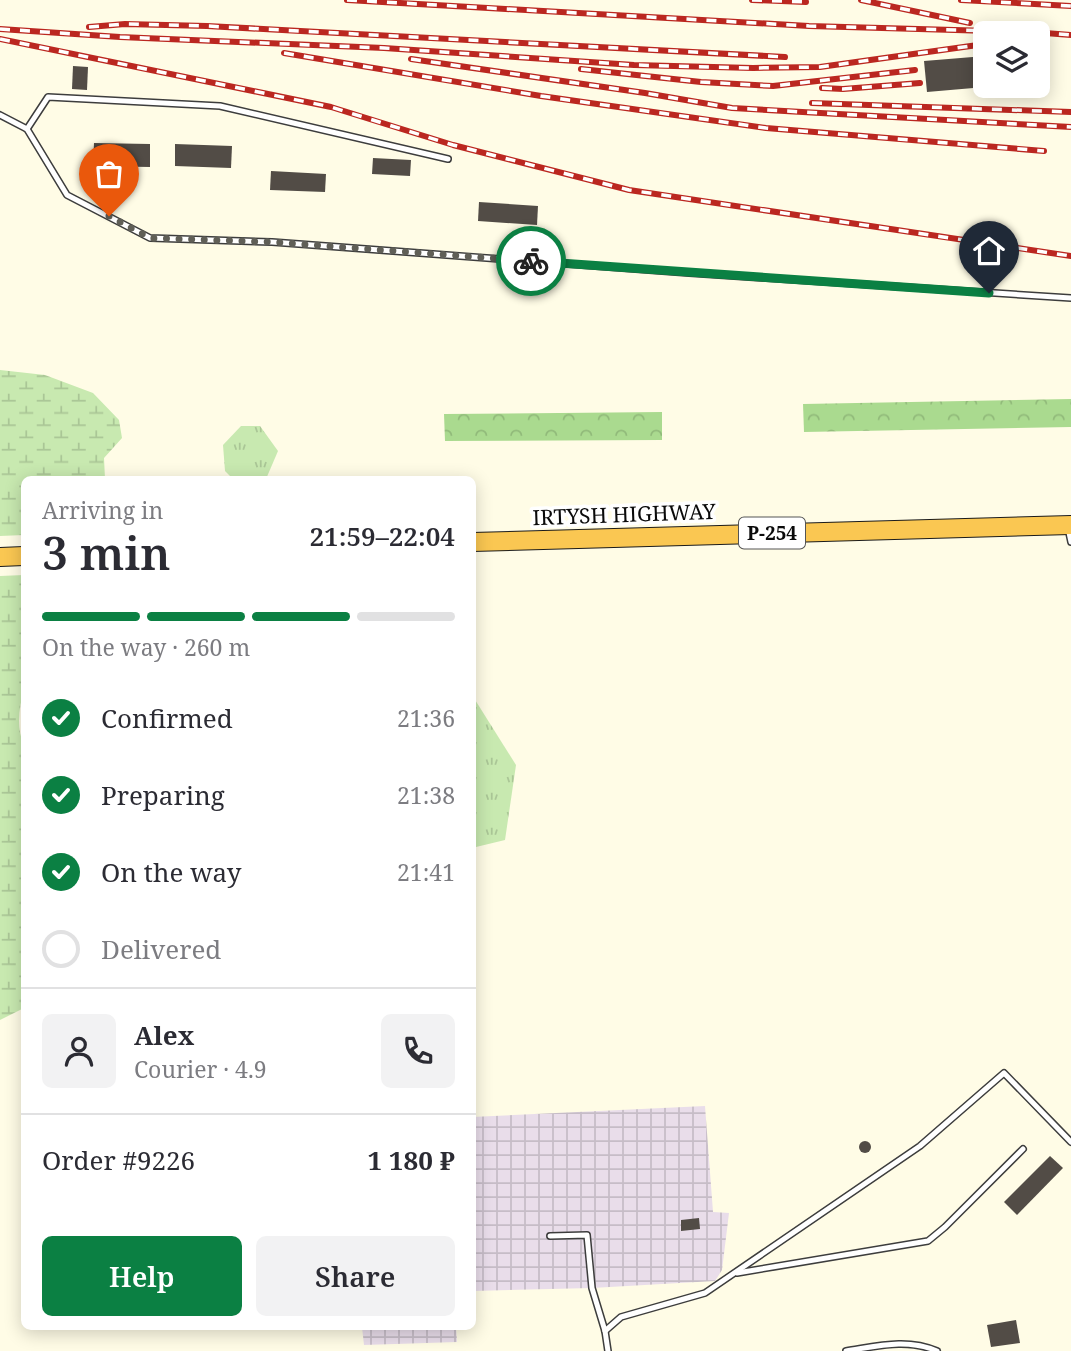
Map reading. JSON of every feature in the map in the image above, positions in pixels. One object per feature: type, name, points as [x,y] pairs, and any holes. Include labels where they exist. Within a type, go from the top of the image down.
[{"type":"highway","name":"IRTYSH HIGHWAY","points":[[476,542],[1070,531]]},
{"type":"highway","points":[[0,557],[21,556]]},
{"type":"lane","points":[[27,129],[48,97],[220,106],[448,159]]},
{"type":"lane","points":[[0,115],[27,129],[67,195],[150,238],[272,242],[1071,298]]},
{"type":"lane","points":[[606,1331],[621,1317],[705,1293],[920,1146],[1004,1073],[1071,1142]]},
{"type":"lane","points":[[735,1273],[928,1241],[1023,1149]]},
{"type":"lane","points":[[550,1236],[587,1235],[592,1288],[606,1331],[608,1351]]},
{"type":"lane","points":[[846,1351],[919,1343],[937,1351]]},
{"type":"shaded area","points":[[705,1106],[713,1212],[729,1213],[722,1270],[715,1281],[476,1291],[476,1117]]},
{"type":"shaded area","points":[[362,1330],[456,1330],[457,1342],[364,1345]]},
{"type":"green space","points":[[0,370],[45,375],[93,393],[119,420],[122,438],[104,458],[105,476],[21,476],[21,535],[0,536]]},
{"type":"green space","points":[[1071,399],[1071,427],[804,432],[803,404]]},
{"type":"green space","points":[[662,412],[662,440],[445,441],[444,414]]},
{"type":"green space","points":[[241,426],[260,426],[278,451],[267,476],[230,476],[225,471],[223,445]]},
{"type":"green space","points":[[21,575],[21,1010],[0,1020],[0,576]]},
{"type":"green space","points":[[476,701],[516,765],[505,840],[476,847]]},
{"type":"building","points":[[973,57],[973,88],[927,92],[924,61]]},
{"type":"building","points":[[73,66],[88,67],[87,90],[72,89]]},
{"type":"building","points":[[94,143],[150,144],[150,167],[93,166]]},
{"type":"building","points":[[175,144],[232,146],[231,168],[175,166]]},
{"type":"building","points":[[373,158],[411,160],[410,176],[372,174]]},
{"type":"building","points":[[271,171],[326,174],[325,192],[270,190]]},
{"type":"building","points":[[479,202],[538,206],[537,225],[478,221]]},
{"type":"building","points":[[865,1141],[871,1147],[865,1153],[859,1147]]},
{"type":"building","points":[[1050,1156],[1063,1168],[1017,1215],[1004,1202]]},
{"type":"building","points":[[699,1218],[700,1229],[681,1231],[681,1220]]},
{"type":"building","points":[[1016,1320],[1020,1343],[991,1347],[987,1325]]},
{"type":"railway","points":[[347,0],[809,26],[973,31]]},
{"type":"railway","points":[[752,0],[806,2]]},
{"type":"railway","points":[[861,0],[970,23]]},
{"type":"railway","points":[[961,0],[1071,6]]},
{"type":"railway","points":[[89,27],[125,24],[207,26],[785,57]]},
{"type":"railway","points":[[0,29],[384,48],[634,65],[753,68],[820,67],[973,46]]},
{"type":"railway","points":[[1050,33],[1071,35]]},
{"type":"railway","points":[[0,39],[331,107],[453,145],[629,190],[1071,256]]},
{"type":"railway","points":[[284,53],[541,96],[766,128],[1044,151]]},
{"type":"railway","points":[[411,59],[732,108],[1071,127]]},
{"type":"railway","points":[[581,69],[701,82],[773,86],[915,70]]},
{"type":"railway","points":[[822,88],[920,83]]},
{"type":"railway","points":[[812,103],[1071,112]]},
{"type":"way so far","points":[[109,216],[150,238],[272,242],[531,261]]},
{"type":"route","points":[[531,261],[989,293]]}]
